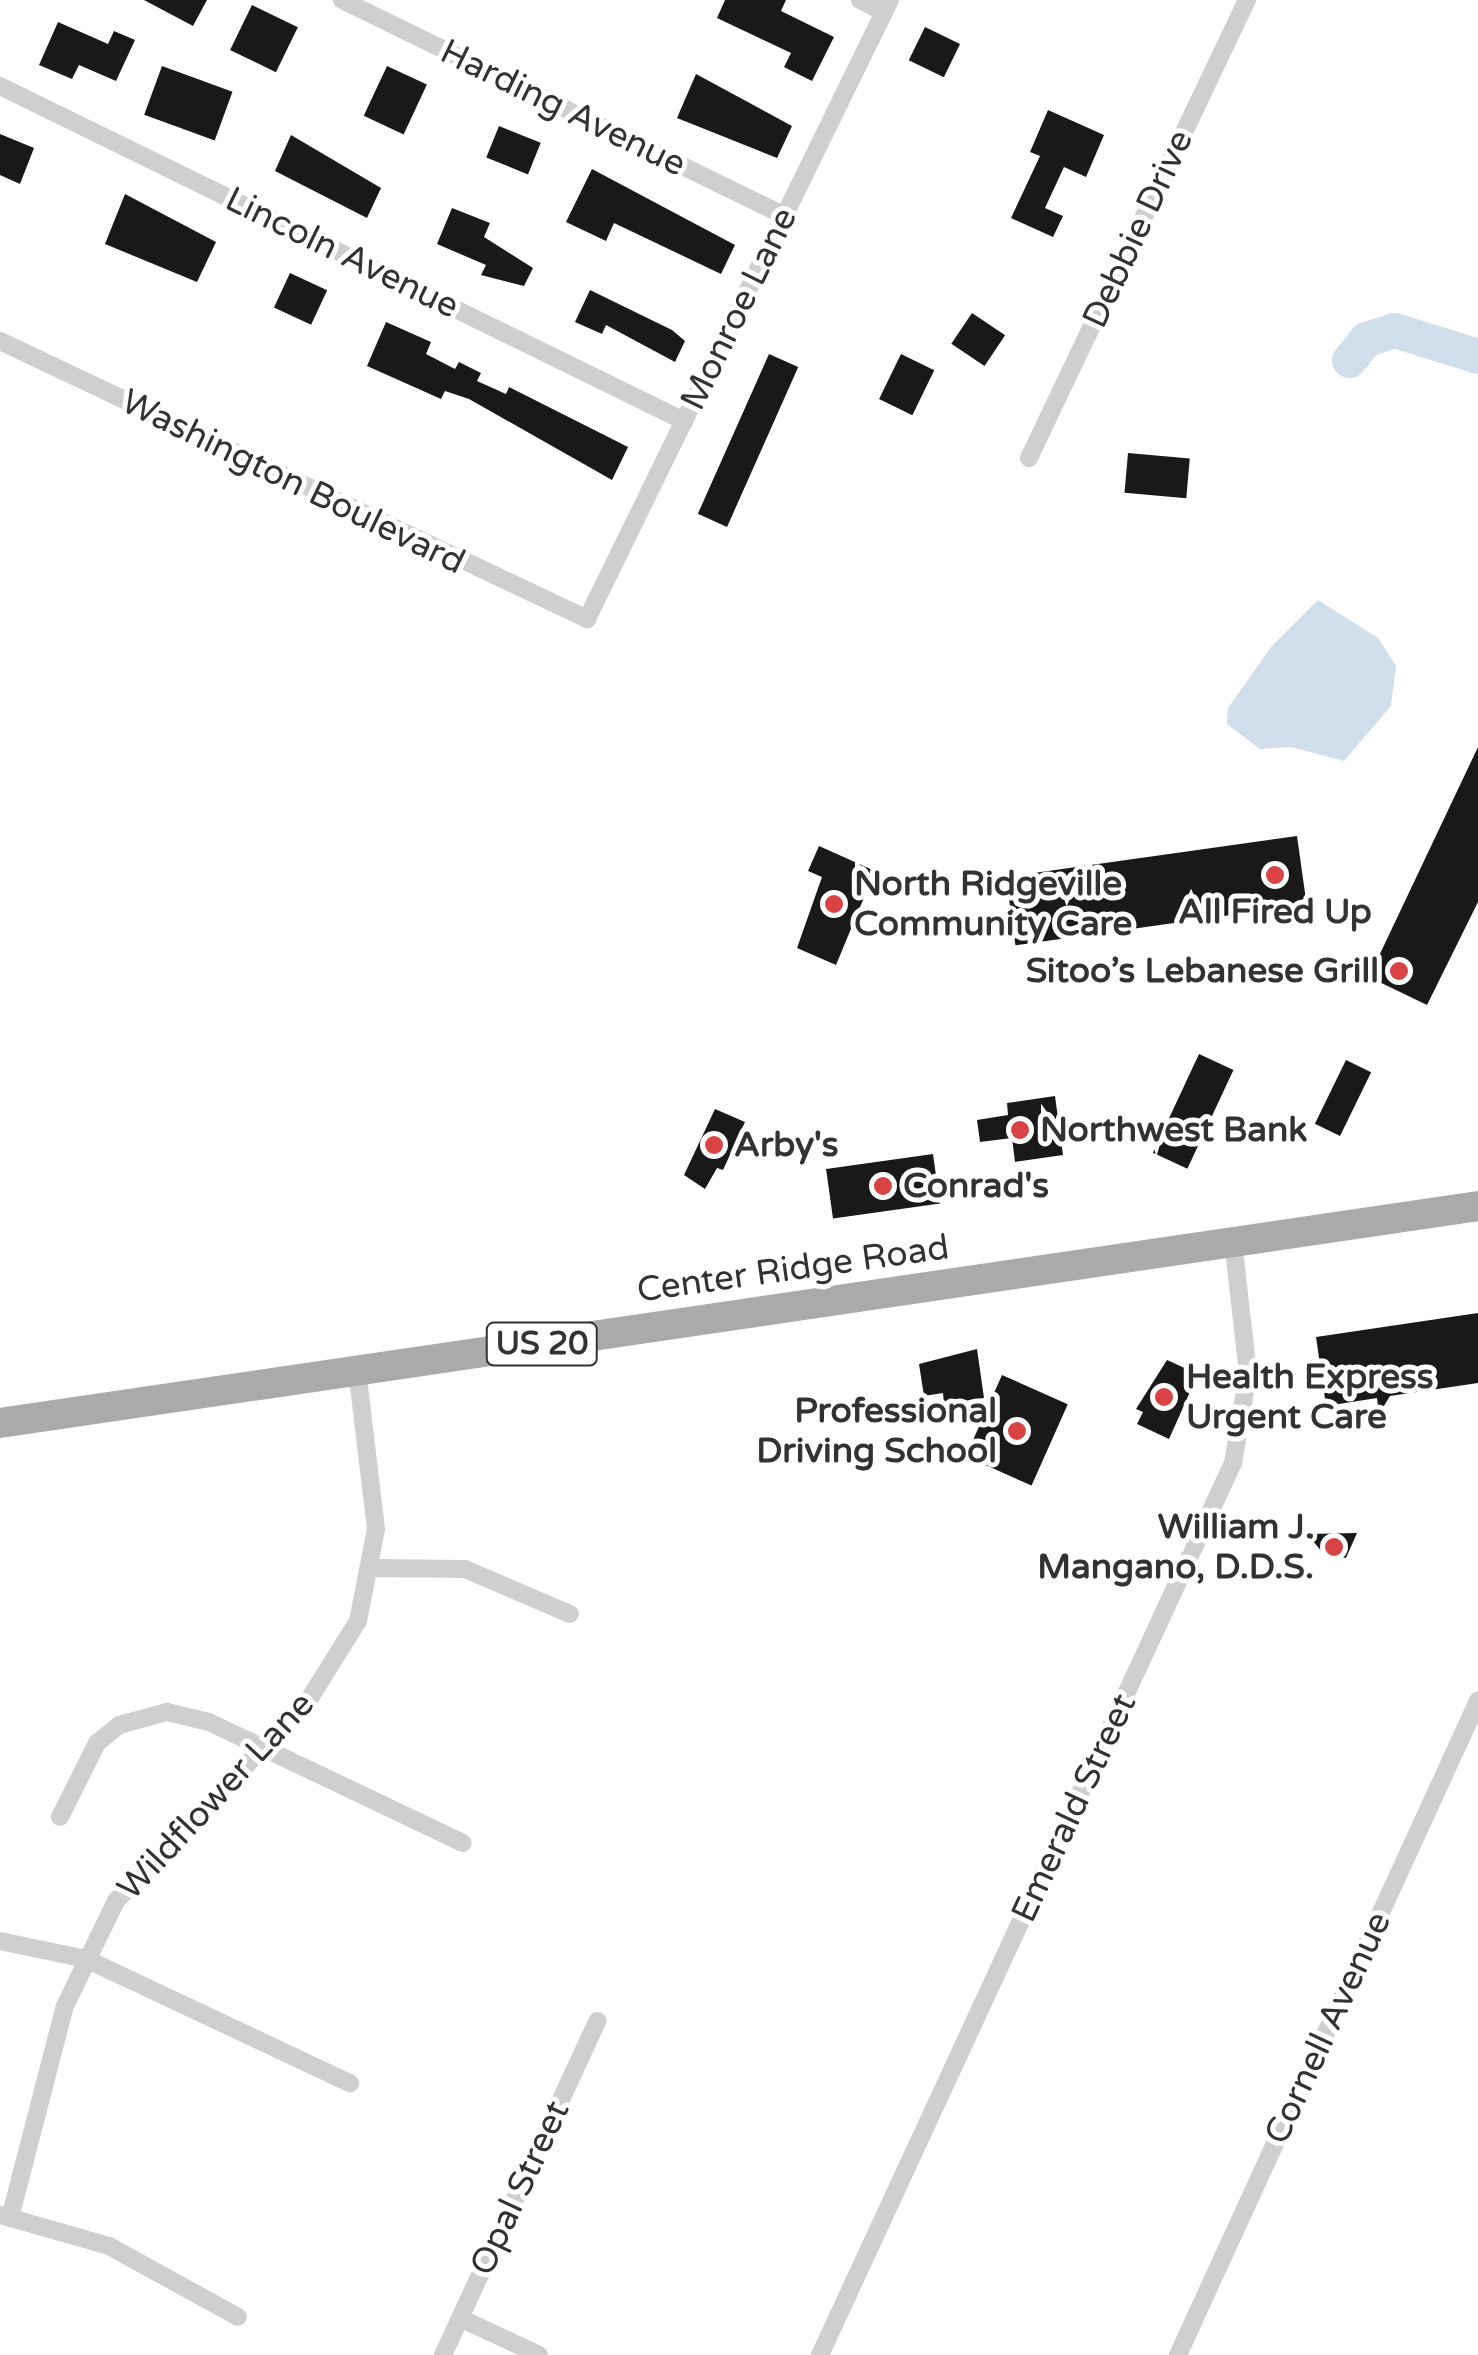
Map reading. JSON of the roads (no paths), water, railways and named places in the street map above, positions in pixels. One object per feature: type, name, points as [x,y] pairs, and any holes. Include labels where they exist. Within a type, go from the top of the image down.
[{"type":"main road","name":"Center Ridge Road","points":[[0,1423],[1478,1206]]},
{"type":"street","name":"Harding Avenue","points":[[342,0],[784,216]]},
{"type":"street","points":[[860,0],[887,6]]},
{"type":"street","name":"Debbie Drive","points":[[1029,458],[1246,0]]},
{"type":"street","name":"Monroe Lane","points":[[588,618],[887,6]]},
{"type":"street","name":"Lincoln Avenue","points":[[0,86],[684,421]]},
{"type":"street","name":"Washington Boulevard","points":[[0,341],[588,618]]},
{"type":"street","name":"Emerald Street","points":[[820,2355],[1233,1463],[1248,1373],[1233,1242]]},
{"type":"street","name":"Wildflower Lane","points":[[5,2217],[54,2040],[86,1960],[138,1873],[261,1749],[336,1663],[372,1568],[374,1482],[357,1370]]},
{"type":"street","points":[[372,1568],[466,1568],[570,1614]]},
{"type":"street","name":"Cornell Avenue","points":[[1178,2355],[1478,1701]]},
{"type":"street","points":[[60,1817],[97,1743],[145,1714],[189,1714],[463,1843]]},
{"type":"street","points":[[0,1940],[86,1960],[350,2083]]},
{"type":"street","name":"Opal Street","points":[[443,2355],[597,2022]]},
{"type":"street","points":[[5,2217],[109,2246],[238,2316]]},
{"type":"street","points":[[460,2318],[539,2355]]},
{"type":"water","points":[[1318,600],[1378,638],[1396,666],[1391,706],[1344,761],[1291,747],[1260,749],[1227,724],[1228,708],[1271,647]]},
{"type":"waterway","points":[[1349,360],[1366,339],[1394,330],[1478,356]]},
{"type":"place","name":"All Fired Up","points":[[1275,875]]},
{"type":"place","name":"North Ridgeville Community Care","points":[[834,904]]},
{"type":"place","name":"Sitoo’s Lebanese Grill","points":[[1399,971]]},
{"type":"place","name":"Northwest Bank","points":[[1020,1130]]},
{"type":"place","name":"Arby's","points":[[714,1145]]},
{"type":"place","name":"Conrad's","points":[[883,1186]]},
{"type":"place","name":"Health Express Urgent Care","points":[[1164,1397]]},
{"type":"place","name":"Professional Driving School","points":[[1017,1431]]},
{"type":"place","name":"William J. Mangano, D.D.S.","points":[[1334,1547]]}]
